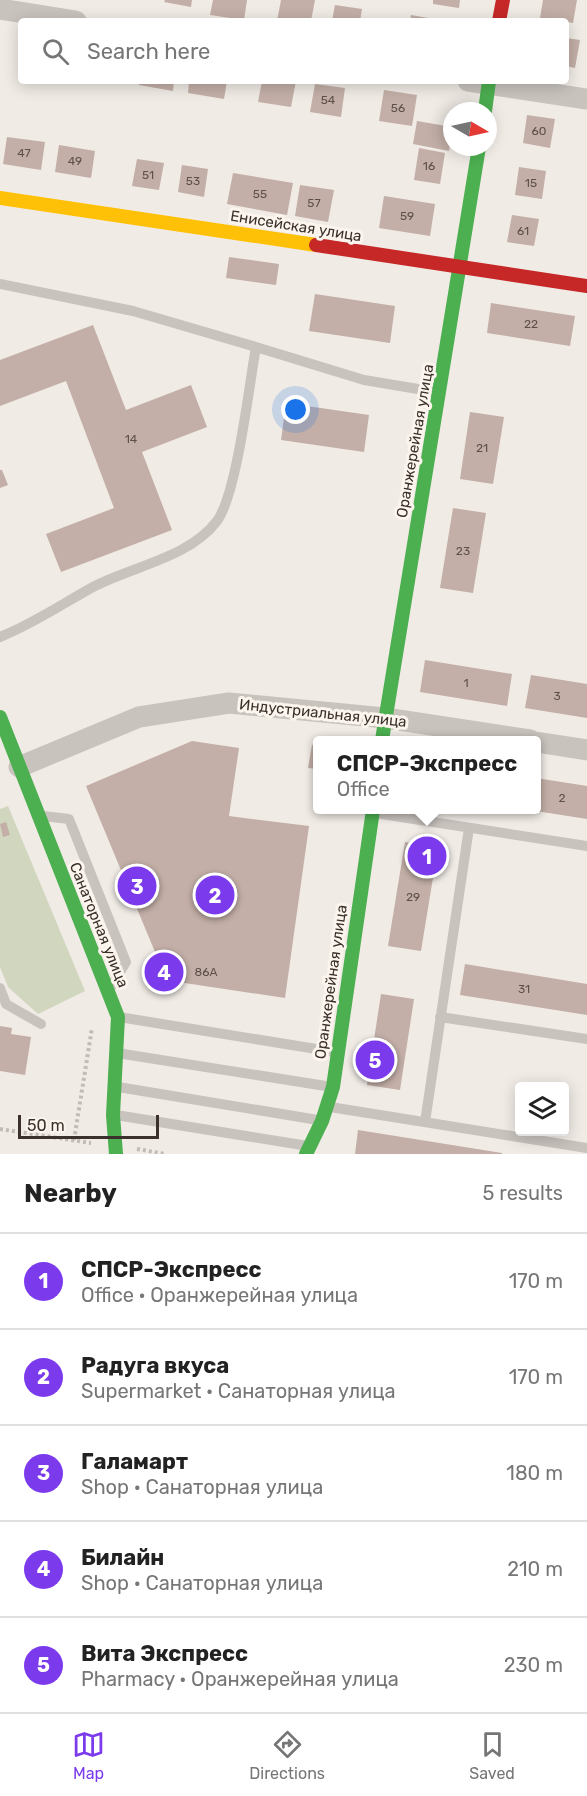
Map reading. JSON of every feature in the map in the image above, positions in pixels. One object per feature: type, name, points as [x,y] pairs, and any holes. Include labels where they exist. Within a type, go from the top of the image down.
[{"type":"main road","points":[[500,18],[503,0]]},
{"type":"main road","points":[[482,84],[484,102]]},
{"type":"main road","name":"Оранжерейная улица","points":[[383,736],[478,156]]},
{"type":"main road","name":"Енисейская улица","points":[[0,198],[587,286]]},
{"type":"main road","name":"Санаторная улица","points":[[0,717],[118,1017],[113,1115],[116,1150]]},
{"type":"main road","name":"Оранжерейная улица","points":[[308,1150],[322,1121],[333,1087],[372,814]]},
{"type":"street","points":[[0,9],[57,18]]},
{"type":"street","points":[[494,84],[587,99]]},
{"type":"street","name":"Индустриальная улица","points":[[19,767],[139,717],[229,703],[385,718],[498,736]]},
{"type":"street","points":[[541,743],[587,750]]},
{"type":"lane","points":[[0,284],[133,311],[364,380],[440,393]]},
{"type":"lane","points":[[0,637],[24,627],[94,586],[195,543],[218,520],[230,490],[256,347]]},
{"type":"lane","points":[[389,814],[587,846]]},
{"type":"lane","points":[[38,815],[69,819],[126,962],[110,997]]},
{"type":"lane","points":[[425,1122],[469,828]]},
{"type":"lane","points":[[0,988],[6,1004],[41,1024]]},
{"type":"lane","points":[[118,1017],[338,1052]]},
{"type":"lane","points":[[440,1017],[587,1040]]},
{"type":"lane","points":[[116,1053],[333,1087]]},
{"type":"lane","points":[[114,1086],[322,1121]]},
{"type":"lane","points":[[327,1106],[587,1148]]},
{"type":"lane","points":[[113,1115],[308,1150]]},
{"type":"path","points":[[74,1140],[95,1006],[110,997]]},
{"type":"path","points":[[0,1129],[74,1140],[116,1150],[165,1154]]},
{"type":"green space","points":[[8,806],[85,991],[38,1014],[8,987],[0,967],[0,809]]},
{"type":"building","points":[[165,0],[192,0],[191,7],[164,2]]},
{"type":"building","points":[[213,0],[247,0],[244,18],[210,15]]},
{"type":"building","points":[[281,0],[315,0],[312,18],[278,18]]},
{"type":"building","points":[[433,0],[460,0],[459,8],[433,4]]},
{"type":"building","points":[[543,0],[577,0],[573,23],[569,22],[569,18],[540,18]]},
{"type":"building","points":[[335,5],[362,9],[360,18],[333,18]]},
{"type":"building","points":[[411,15],[428,18],[410,18]]},
{"type":"building","points":[[569,38],[580,40],[575,68],[569,67]]},
{"type":"building","points":[[139,84],[174,84],[173,91]]},
{"type":"building","points":[[189,84],[226,84],[224,99],[188,93]]},
{"type":"building","points":[[261,84],[295,84],[291,107],[258,102]]},
{"type":"building","points":[[315,84],[345,88],[341,117],[310,112]]},
{"type":"building","points":[[384,90],[417,95],[412,126],[379,121]]},
{"type":"building","points":[[527,115],[555,119],[550,148],[523,143]]},
{"type":"building","points":[[417,121],[443,125],[443,150],[413,144]]},
{"type":"building","points":[[7,137],[45,142],[41,170],[3,164]]},
{"type":"building","points":[[59,145],[95,151],[91,178],[55,172]]},
{"type":"building","points":[[419,148],[443,153],[445,156],[440,184],[414,180]]},
{"type":"building","points":[[137,159],[164,163],[159,190],[132,186]]},
{"type":"building","points":[[182,165],[208,169],[204,197],[178,192]]},
{"type":"building","points":[[519,167],[546,171],[542,199],[515,195]]},
{"type":"building","points":[[233,173],[293,183],[287,215],[227,204]]},
{"type":"building","points":[[300,185],[334,190],[328,222],[295,216]]},
{"type":"building","points":[[384,196],[435,204],[430,236],[379,228]]},
{"type":"building","points":[[512,215],[539,219],[534,246],[507,242]]},
{"type":"building","points":[[229,257],[279,264],[276,285],[226,278]]},
{"type":"building","points":[[315,294],[395,306],[390,343],[309,331]]},
{"type":"building","points":[[491,303],[575,316],[570,346],[487,333]]},
{"type":"building","points":[[93,325],[126,410],[191,385],[207,427],[142,452],[172,530],[61,572],[46,534],[114,508],[66,381],[0,406],[0,360]]},
{"type":"building","points":[[286,403],[369,415],[364,452],[281,440]]},
{"type":"building","points":[[470,412],[504,417],[493,484],[460,479]]},
{"type":"building","points":[[0,470],[8,485],[0,488]]},
{"type":"building","points":[[453,508],[486,513],[473,593],[440,588]]},
{"type":"building","points":[[425,660],[512,674],[507,706],[420,692]]},
{"type":"building","points":[[531,675],[587,684],[587,718],[525,708]]},
{"type":"building","points":[[192,741],[239,748],[229,816],[309,826],[285,998],[158,979],[160,964],[86,786]]},
{"type":"building","points":[[312,745],[313,745],[313,768],[308,768]]},
{"type":"building","points":[[541,779],[587,786],[587,819],[541,812]]},
{"type":"building","points":[[6,822],[10,835],[3,837],[0,824]]},
{"type":"building","points":[[405,842],[438,847],[421,951],[388,946]]},
{"type":"building","points":[[465,964],[587,984],[587,1015],[460,995]]},
{"type":"building","points":[[381,994],[414,999],[400,1090],[367,1085]]},
{"type":"building","points":[[0,1026],[12,1028],[11,1034],[31,1037],[25,1075],[0,1071]]},
{"type":"building","points":[[358,1130],[502,1153],[502,1154],[355,1154]]},
{"type":"traffic: fast","points":[[486,102],[489,84]]},
{"type":"traffic: fast","points":[[383,736],[478,156]]},
{"type":"traffic: fast","points":[[0,717],[118,1017],[113,1115],[116,1154]]},
{"type":"traffic: fast","points":[[306,1154],[322,1121],[333,1087],[372,814]]},
{"type":"traffic: slow","points":[[0,198],[316,245]]},
{"type":"traffic: jam","points":[[500,18],[503,0]]},
{"type":"traffic: jam","points":[[316,245],[587,286]]},
{"type":"place","name":"СПСР-Экспресс","points":[[427,856]]},
{"type":"place","name":"Галамарт","points":[[137,886]]},
{"type":"place","name":"Радуга вкуса","points":[[215,895]]},
{"type":"place","name":"Билайн","points":[[164,972]]},
{"type":"place","name":"Вита Экспресс","points":[[375,1060]]}]
